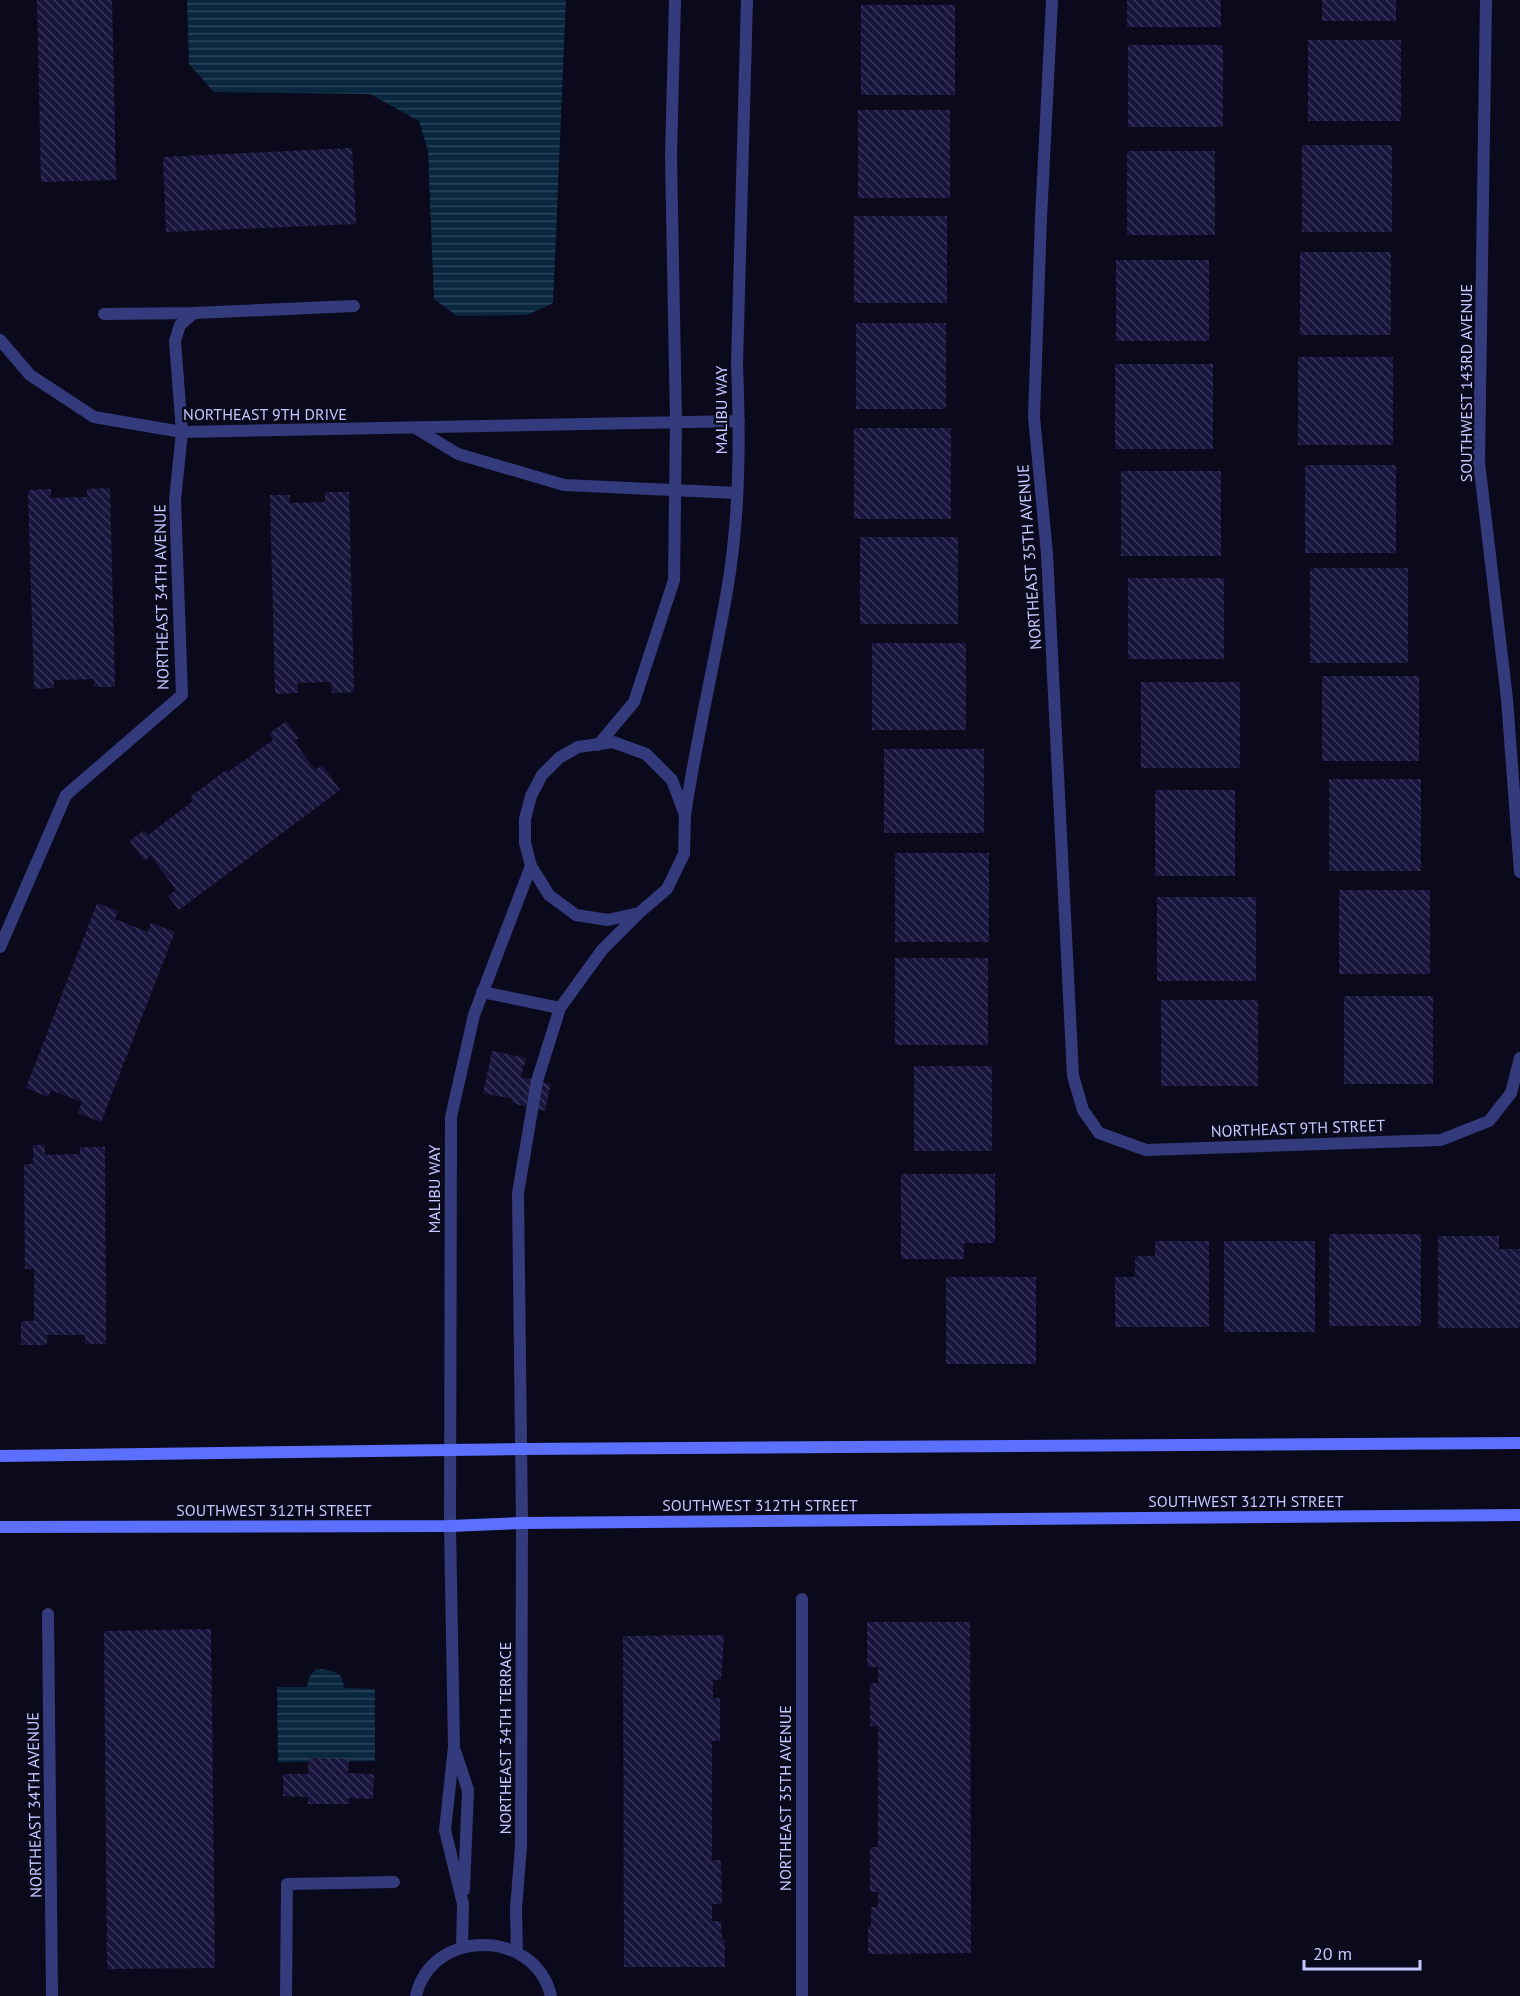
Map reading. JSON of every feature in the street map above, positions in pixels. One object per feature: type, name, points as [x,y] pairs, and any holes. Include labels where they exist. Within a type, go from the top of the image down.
[{"type":"main road","points":[[0,1456],[520,1449],[1520,1443]]},
{"type":"main road","name":"SOUTHWEST 312TH STREET","points":[[0,1527],[450,1526],[522,1523],[1520,1515]]},
{"type":"street","points":[[598,745],[634,702],[674,580],[676,421],[671,157],[675,0]]},
{"type":"street","name":"MALIBU WAY","points":[[522,1523],[518,1193],[537,1081],[560,1008],[602,950],[639,913],[668,889],[684,854],[685,815],[695,748],[727,589],[737,493],[739,421],[737,364],[747,0]]},
{"type":"street","name":"NORTHEAST 35TH AVENUE","points":[[1052,0],[1034,417],[1047,554],[1073,1076],[1083,1110]]},
{"type":"street","name":"SOUTHWEST 143RD AVENUE","points":[[1486,0],[1479,462],[1507,699],[1520,872]]},
{"type":"street","points":[[104,314],[194,313],[354,306]]},
{"type":"street","points":[[182,432],[175,341],[180,325],[194,313]]},
{"type":"street","name":"NORTHEAST 9TH DRIVE","points":[[0,340],[30,375],[94,417],[182,432],[739,421]]},
{"type":"street","points":[[416,429],[458,454],[564,485],[737,493]]},
{"type":"street","name":"NORTHEAST 34TH AVENUE","points":[[0,947],[66,795],[182,695],[175,500],[182,432]]},
{"type":"street","name":"MALIBU WAY","points":[[639,913],[608,920],[576,915],[549,895],[531,866],[525,843],[525,819],[531,795],[542,775],[559,758],[578,747],[613,742],[646,754],[672,780],[685,815]]},
{"type":"street","name":"MALIBU WAY","points":[[450,1526],[451,1117],[474,1015],[531,866]]},
{"type":"street","points":[[482,992],[560,1008]]},
{"type":"street","name":"NORTHEAST 9TH STREET","points":[[1083,1110],[1099,1133],[1146,1150],[1441,1140],[1489,1121],[1511,1093],[1520,1058]]},
{"type":"street","name":"NORTHEAST 34TH TERRACE","points":[[517,1953],[516,1909],[521,1834],[522,1523]]},
{"type":"street","points":[[450,1526],[454,1747],[445,1830],[463,1904]]},
{"type":"street","name":"NORTHEAST 35TH AVENUE","points":[[802,1599],[802,1996]]},
{"type":"street","name":"NORTHEAST 34TH AVENUE","points":[[48,1614],[52,1996]]},
{"type":"street","points":[[454,1747],[468,1790],[462,1947]]},
{"type":"street","points":[[286,1996],[287,1884],[394,1882]]},
{"type":"street","points":[[416,1996],[426,1973],[442,1957],[462,1947],[483,1943],[505,1947],[525,1957],[541,1972],[551,1996]]},
{"type":"water","points":[[187,0],[566,0],[553,303],[527,315],[457,316],[434,299],[428,151],[419,121],[370,94],[214,92],[189,64]]},
{"type":"water","points":[[322,1669],[340,1675],[345,1688],[375,1689],[375,1761],[278,1762],[277,1687],[307,1687],[309,1678],[315,1670]]},
{"type":"building","points":[[37,0],[112,0],[116,180],[41,182]]},
{"type":"building","points":[[1127,0],[1221,0],[1221,27],[1127,27]]},
{"type":"building","points":[[1322,0],[1396,0],[1396,21],[1322,21]]},
{"type":"building","points":[[861,5],[955,5],[955,95],[861,95]]},
{"type":"building","points":[[1308,40],[1401,40],[1401,121],[1308,121]]},
{"type":"building","points":[[1128,45],[1223,45],[1223,127],[1128,127]]},
{"type":"building","points":[[858,110],[950,110],[950,198],[858,198]]},
{"type":"building","points":[[1302,145],[1392,145],[1392,232],[1302,232]]},
{"type":"building","points":[[352,148],[356,224],[166,232],[163,157]]},
{"type":"building","points":[[1127,151],[1215,151],[1215,235],[1127,235]]},
{"type":"building","points":[[854,216],[947,216],[947,303],[854,303]]},
{"type":"building","points":[[1300,252],[1391,252],[1391,335],[1300,335]]},
{"type":"building","points":[[1116,260],[1209,260],[1209,341],[1116,341]]},
{"type":"building","points":[[856,323],[946,323],[946,409],[856,409]]},
{"type":"building","points":[[1298,357],[1393,357],[1393,445],[1298,445]]},
{"type":"building","points":[[1115,364],[1213,364],[1213,449],[1115,449]]},
{"type":"building","points":[[854,428],[951,428],[951,519],[854,519]]},
{"type":"building","points":[[1305,465],[1396,465],[1396,553],[1305,553]]},
{"type":"building","points":[[1121,471],[1221,471],[1221,556],[1121,556]]},
{"type":"building","points":[[110,488],[115,687],[94,687],[94,679],[54,680],[54,688],[34,689],[28,490],[51,489],[51,498],[87,497],[87,489]]},
{"type":"building","points":[[325,492],[349,492],[354,692],[332,693],[331,682],[297,683],[298,693],[275,694],[270,495],[290,495],[290,503],[325,502]]},
{"type":"building","points":[[860,537],[958,537],[958,624],[860,624]]},
{"type":"building","points":[[1310,568],[1408,568],[1408,663],[1310,663]]},
{"type":"building","points":[[1128,578],[1224,578],[1224,659],[1128,659]]},
{"type":"building","points":[[872,643],[966,643],[966,730],[872,730]]},
{"type":"building","points":[[1322,676],[1419,676],[1419,761],[1322,761]]},
{"type":"building","points":[[1141,682],[1240,682],[1240,768],[1141,768]]},
{"type":"building","points":[[286,721],[299,738],[294,741],[315,770],[322,765],[340,790],[179,910],[168,896],[176,890],[151,856],[144,861],[130,841],[144,830],[148,835],[193,801],[190,797],[226,770],[228,772],[273,740],[269,734]]},
{"type":"building","points":[[884,749],[984,749],[984,833],[884,833]]},
{"type":"building","points":[[1329,779],[1421,779],[1421,871],[1329,871]]},
{"type":"building","points":[[1155,790],[1235,790],[1235,876],[1155,876]]},
{"type":"building","points":[[895,853],[989,853],[989,942],[895,942]]},
{"type":"building","points":[[1339,890],[1430,890],[1430,974],[1339,974]]},
{"type":"building","points":[[1157,897],[1256,897],[1256,981],[1157,981]]},
{"type":"building","points":[[97,903],[118,911],[115,919],[148,932],[151,923],[175,932],[101,1122],[78,1113],[82,1102],[51,1090],[48,1097],[26,1088]]},
{"type":"building","points":[[895,958],[988,958],[988,1045],[895,1045]]},
{"type":"building","points":[[1344,996],[1433,996],[1433,1084],[1344,1084]]},
{"type":"building","points":[[1161,1000],[1258,1000],[1258,1086],[1161,1086]]},
{"type":"building","points":[[492,1051],[526,1058],[521,1077],[551,1084],[545,1111],[512,1103],[512,1099],[483,1093]]},
{"type":"building","points":[[914,1066],[992,1066],[992,1151],[914,1151]]},
{"type":"building","points":[[33,1145],[45,1145],[45,1155],[80,1154],[80,1147],[105,1147],[106,1344],[85,1344],[85,1335],[47,1335],[47,1345],[21,1345],[21,1321],[34,1321],[34,1269],[25,1269],[24,1164],[33,1164]]},
{"type":"building","points":[[901,1174],[995,1174],[995,1243],[964,1243],[964,1259],[901,1259]]},
{"type":"building","points":[[1329,1234],[1421,1234],[1421,1326],[1329,1326]]},
{"type":"building","points":[[1438,1236],[1499,1236],[1499,1249],[1520,1249],[1520,1328],[1438,1328]]},
{"type":"building","points":[[1155,1241],[1209,1241],[1209,1327],[1115,1327],[1115,1277],[1135,1277],[1135,1256],[1155,1256]]},
{"type":"building","points":[[1224,1241],[1315,1241],[1315,1332],[1224,1332]]},
{"type":"building","points":[[946,1277],[1036,1277],[1036,1364],[946,1364]]},
{"type":"building","points":[[867,1622],[970,1622],[971,1953],[868,1954],[871,1907],[878,1907],[878,1892],[870,1892],[870,1847],[878,1847],[878,1726],[870,1726],[870,1683],[878,1683],[878,1667],[867,1667]]},
{"type":"building","points":[[211,1629],[215,1968],[107,1969],[104,1631]]},
{"type":"building","points":[[724,1635],[721,1680],[713,1680],[713,1698],[720,1698],[720,1741],[712,1741],[712,1860],[721,1860],[722,1904],[712,1904],[712,1921],[721,1921],[722,1940],[725,1940],[725,1967],[624,1967],[623,1636]]},
{"type":"building","points":[[308,1758],[349,1759],[348,1773],[374,1774],[373,1799],[349,1798],[349,1804],[308,1804],[308,1797],[283,1796],[283,1774],[308,1774]]}]
